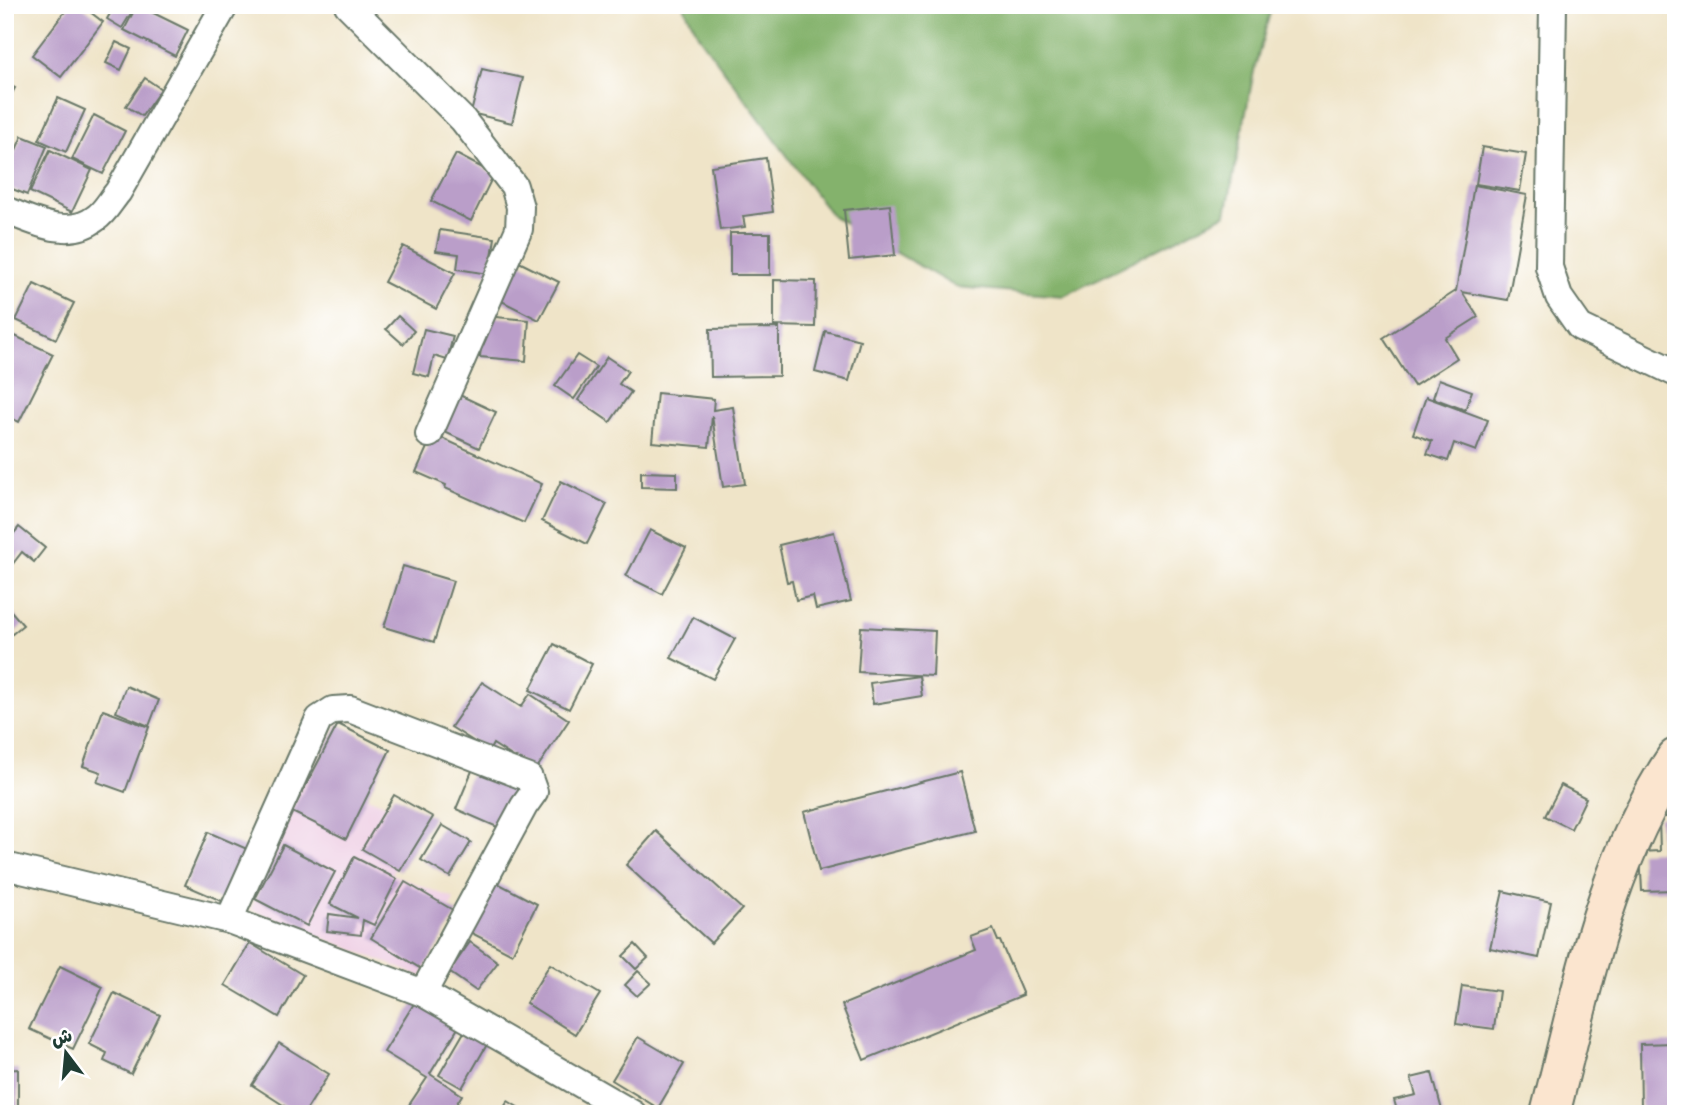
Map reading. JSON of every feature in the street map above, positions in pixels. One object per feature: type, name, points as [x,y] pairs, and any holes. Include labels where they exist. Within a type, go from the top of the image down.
[{"type":"street","points":[[5,210],[51,227],[75,230],[97,218],[118,192],[225,5]]},
{"type":"street","points":[[348,5],[464,120],[514,186],[520,207],[519,229],[429,434]]},
{"type":"street","points":[[1553,5],[1549,267],[1559,297],[1580,327],[1676,373]]},
{"type":"street","points":[[229,920],[319,719],[333,710],[350,709],[528,778],[534,792],[423,993]]},
{"type":"street","points":[[1550,1114],[1606,904],[1634,831],[1664,774],[1676,758]]},
{"type":"street","points":[[5,866],[229,920],[423,993],[633,1114]]},
{"type":"shaded area","points":[[306,773],[415,816],[392,874],[454,899],[422,977],[251,909]]},
{"type":"green space","points":[[683,5],[1272,5],[1254,71],[1226,214],[1064,296],[956,287],[831,215],[700,38]]},
{"type":"building","points":[[70,5],[81,5],[103,22],[61,77],[32,55]]},
{"type":"building","points":[[115,5],[136,5],[122,28],[107,19]]},
{"type":"building","points":[[137,5],[188,30],[175,56],[124,30]]},
{"type":"building","points":[[116,42],[131,49],[121,70],[106,63]]},
{"type":"building","points":[[482,69],[523,78],[512,123],[471,113]]},
{"type":"building","points":[[145,78],[161,89],[142,116],[126,106]]},
{"type":"building","points":[[5,83],[15,88],[5,106]]},
{"type":"building","points":[[58,98],[85,110],[66,152],[39,140]]},
{"type":"building","points":[[94,115],[125,131],[103,174],[72,159]]},
{"type":"building","points":[[22,136],[47,146],[27,195],[5,186],[5,175]]},
{"type":"building","points":[[1482,147],[1526,154],[1520,191],[1476,184]]},
{"type":"building","points":[[50,150],[92,170],[72,212],[30,192]]},
{"type":"building","points":[[456,154],[494,174],[471,221],[431,201]]},
{"type":"building","points":[[766,158],[773,212],[743,216],[745,227],[720,230],[711,166]]},
{"type":"building","points":[[1474,185],[1527,195],[1508,300],[1462,292],[1478,317],[1445,338],[1457,358],[1414,386],[1383,338],[1456,291]]},
{"type":"building","points":[[890,205],[895,255],[849,260],[844,210]]},
{"type":"building","points":[[440,230],[495,238],[489,274],[457,269],[459,254],[436,251]]},
{"type":"building","points":[[730,233],[770,233],[770,275],[730,275]]},
{"type":"building","points":[[403,246],[455,273],[436,309],[384,282]]},
{"type":"building","points":[[513,259],[559,282],[539,320],[494,297]]},
{"type":"building","points":[[774,280],[816,281],[815,327],[774,326]]},
{"type":"building","points":[[34,284],[74,303],[56,339],[16,320]]},
{"type":"building","points":[[398,316],[414,331],[403,344],[386,329]]},
{"type":"building","points":[[484,316],[529,320],[526,361],[480,357]]},
{"type":"building","points":[[779,328],[779,376],[711,377],[710,329]]},
{"type":"building","points":[[424,329],[453,336],[447,360],[434,356],[429,377],[413,373]]},
{"type":"building","points":[[825,331],[860,340],[849,381],[815,372]]},
{"type":"building","points":[[13,335],[53,354],[19,422],[5,415],[5,393],[11,382],[5,379],[5,350]]},
{"type":"building","points":[[577,355],[596,367],[574,399],[555,386]]},
{"type":"building","points":[[607,357],[628,371],[619,384],[631,392],[610,422],[578,400]]},
{"type":"building","points":[[1439,379],[1472,391],[1465,410],[1433,398]]},
{"type":"building","points":[[453,392],[496,412],[479,448],[436,428]]},
{"type":"building","points":[[657,393],[714,399],[713,410],[733,407],[745,484],[723,487],[712,416],[709,447],[652,442]]},
{"type":"building","points":[[1426,397],[1488,420],[1476,451],[1454,443],[1448,461],[1427,454],[1432,441],[1413,434]]},
{"type":"building","points":[[433,434],[542,484],[524,523],[416,472]]},
{"type":"building","points":[[641,472],[677,473],[677,488],[641,487]]},
{"type":"building","points":[[561,481],[607,504],[587,544],[542,521]]},
{"type":"building","points":[[19,527],[45,548],[34,562],[22,552],[11,566],[5,561],[5,544]]},
{"type":"building","points":[[650,530],[686,548],[662,594],[626,576]]},
{"type":"building","points":[[834,532],[851,601],[816,609],[813,596],[796,600],[792,581],[787,582],[779,545]]},
{"type":"building","points":[[403,566],[453,581],[434,642],[384,627]]},
{"type":"building","points":[[5,604],[23,625],[5,640]]},
{"type":"building","points":[[693,617],[735,639],[713,679],[671,658]]},
{"type":"building","points":[[861,627],[935,631],[933,676],[858,672]]},
{"type":"building","points":[[554,644],[592,664],[569,709],[530,690]]},
{"type":"building","points":[[919,676],[922,696],[873,704],[870,683]]},
{"type":"building","points":[[482,682],[521,707],[530,694],[569,720],[535,771],[493,744],[489,751],[451,727]]},
{"type":"building","points":[[126,686],[159,700],[149,726],[116,712]]},
{"type":"building","points":[[103,710],[149,727],[125,792],[97,782],[101,772],[83,766]]},
{"type":"building","points":[[338,724],[390,750],[346,839],[292,812]]},
{"type":"building","points":[[474,766],[523,787],[504,830],[456,809]]},
{"type":"building","points":[[960,772],[975,831],[819,871],[804,812]]},
{"type":"building","points":[[1561,785],[1586,798],[1571,829],[1545,816]]},
{"type":"building","points":[[394,795],[433,817],[400,871],[362,849]]},
{"type":"building","points":[[1659,817],[1676,817],[1676,890],[1642,891],[1640,852],[1660,851]]},
{"type":"building","points":[[442,825],[471,842],[450,877],[421,860]]},
{"type":"building","points":[[656,831],[742,909],[711,943],[626,865]]},
{"type":"building","points":[[208,832],[247,849],[224,902],[185,885]]},
{"type":"building","points":[[283,845],[335,872],[307,926],[255,899]]},
{"type":"building","points":[[354,857],[397,879],[374,925],[363,920],[361,935],[327,931],[329,914],[358,918],[330,904]]},
{"type":"building","points":[[490,879],[537,904],[512,954],[464,929]]},
{"type":"building","points":[[405,882],[458,913],[423,970],[371,938]]},
{"type":"building","points":[[1503,891],[1551,902],[1539,958],[1490,948]]},
{"type":"building","points":[[993,929],[1023,995],[864,1060],[842,1005],[976,950],[971,937]]},
{"type":"building","points":[[470,942],[498,962],[476,991],[449,972]]},
{"type":"building","points":[[250,943],[303,975],[279,1017],[225,985]]},
{"type":"building","points":[[635,944],[648,958],[636,969],[623,956]]},
{"type":"building","points":[[550,964],[600,994],[575,1034],[526,1003]]},
{"type":"building","points":[[60,966],[103,987],[73,1049],[29,1029]]},
{"type":"building","points":[[638,971],[651,983],[637,996],[625,985]]},
{"type":"building","points":[[1462,986],[1499,991],[1494,1029],[1456,1024]]},
{"type":"building","points":[[114,993],[160,1015],[131,1074],[104,1061],[107,1053],[89,1044]]},
{"type":"building","points":[[418,997],[461,1023],[430,1074],[462,1095],[450,1114],[403,1114],[427,1078],[384,1052]]},
{"type":"building","points":[[467,1027],[489,1041],[462,1088],[439,1075]]},
{"type":"building","points":[[638,1037],[684,1064],[658,1108],[612,1080]]},
{"type":"building","points":[[279,1043],[329,1074],[304,1114],[297,1114],[252,1085]]},
{"type":"building","points":[[1676,1043],[1676,1108],[1641,1109],[1640,1044]]},
{"type":"building","points":[[18,1069],[18,1114],[5,1114],[5,1070]]},
{"type":"building","points":[[1432,1073],[1443,1114],[1398,1114],[1394,1100],[1416,1095],[1411,1078]]},
{"type":"building","points":[[508,1101],[529,1114],[500,1114]]}]
